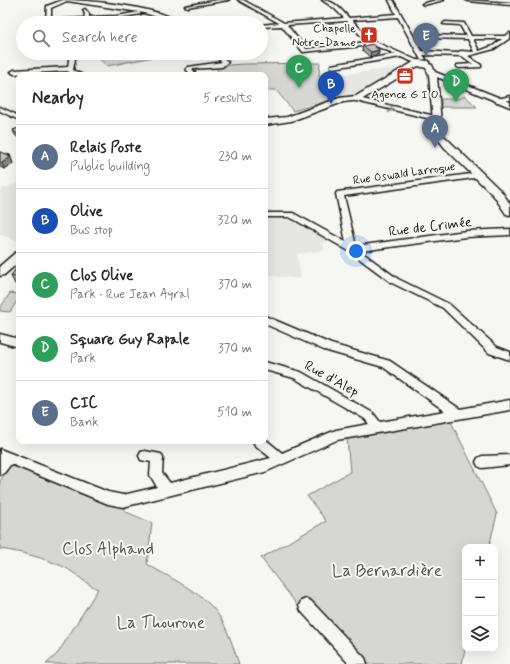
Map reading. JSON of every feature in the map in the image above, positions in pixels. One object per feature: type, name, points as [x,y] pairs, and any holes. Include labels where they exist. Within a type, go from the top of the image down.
[{"type":"main road","points":[[268,122],[288,119],[342,100],[354,99],[422,63],[430,68],[432,73],[435,89],[435,118],[438,134],[442,140],[504,200],[510,212]]},
{"type":"main road","points":[[432,73],[510,104]]},
{"type":"main road","points":[[0,268],[16,255]]},
{"type":"main road","points":[[0,272],[16,259]]},
{"type":"street","points":[[48,16],[49,7],[67,0],[119,7],[164,16]]},
{"type":"street","points":[[187,6],[227,0]]},
{"type":"street","points":[[240,0],[282,24],[305,51],[373,43]]},
{"type":"street","points":[[324,0],[336,7],[373,43],[422,63]]},
{"type":"street","points":[[391,0],[420,53],[422,63]]},
{"type":"street","points":[[424,4],[442,0]]},
{"type":"street","points":[[468,0],[510,4]]},
{"type":"street","points":[[85,10],[87,16]]},
{"type":"street","points":[[122,16],[142,12]]},
{"type":"street","points":[[268,25],[346,18],[400,15]]},
{"type":"street","points":[[445,23],[462,24],[477,52]]},
{"type":"street","points":[[420,53],[477,52],[492,48],[509,36]]},
{"type":"street","points":[[425,37],[509,36]]},
{"type":"street","points":[[458,66],[479,66],[461,53]]},
{"type":"street","points":[[332,66],[402,55]]},
{"type":"street","points":[[338,59],[343,64]]},
{"type":"street","points":[[71,72],[72,60]]},
{"type":"street","points":[[192,72],[189,69],[222,65],[225,62],[223,60]]},
{"type":"street","points":[[14,72],[70,69]]},
{"type":"street","points":[[497,100],[510,98]]},
{"type":"street","points":[[354,99],[435,118]]},
{"type":"street","points":[[0,110],[16,117]]},
{"type":"street","name":"Rue Oswald Larroque","points":[[352,249],[340,194],[478,175]]},
{"type":"street","points":[[268,215],[290,216],[300,219],[352,249],[395,280],[446,306],[493,350],[510,356]]},
{"type":"street","name":"Rue de Crimée","points":[[352,249],[466,234],[510,232]]},
{"type":"street","points":[[268,321],[328,347],[386,364],[458,414]]},
{"type":"street","points":[[0,338],[16,342]]},
{"type":"street","name":"Rue d'Alep","points":[[268,367],[297,375],[369,416],[378,427]]},
{"type":"street","points":[[0,469],[4,456],[108,498],[123,501],[264,466],[336,435],[510,405]]},
{"type":"street","points":[[263,444],[281,459]]},
{"type":"street","points":[[145,456],[157,458],[156,475],[167,490]]},
{"type":"street","points":[[482,462],[510,460]]},
{"type":"street","points":[[306,606],[359,664]]},
{"type":"shaded area","points":[[404,67],[382,79],[384,81],[357,96],[341,97],[321,77]]},
{"type":"shaded area","points":[[16,184],[16,241],[0,234],[0,190]]},
{"type":"shaded area","points":[[268,217],[283,218],[299,223],[328,239],[323,245],[325,250],[297,254],[301,279],[268,275]]},
{"type":"green space","points":[[100,60],[138,60],[107,66]]},
{"type":"green space","points":[[320,63],[319,75],[341,97],[332,98],[332,100],[293,111],[276,90],[268,90],[268,72],[218,72],[216,66],[243,64]]},
{"type":"green space","points":[[465,96],[477,107],[441,107],[441,99],[457,99]]},
{"type":"green space","points":[[10,293],[16,294],[16,303],[10,312],[0,311],[0,308]]},
{"type":"green space","name":"La Bernardière","points":[[450,420],[497,514],[490,544],[462,544],[462,652],[464,652],[462,664],[366,664],[307,599],[298,606],[261,558],[326,521],[307,496],[350,472],[347,438]]},
{"type":"green space","points":[[11,464],[122,507],[127,506],[124,511],[152,523],[147,564],[194,592],[211,605],[224,625],[239,664],[46,664],[58,653],[98,589],[64,567],[33,556],[0,549],[0,481]]},
{"type":"building","points":[[372,44],[379,50],[371,52],[363,46]]},
{"type":"building","points":[[0,152],[10,155],[8,156],[11,157],[2,163],[0,162]]},
{"type":"building","points":[[16,268],[16,277],[11,276]]},
{"type":"place","name":"Chapelle Notre-Dame","points":[[369,35]]},
{"type":"place","name":"CIC","points":[[426,56]]},
{"type":"place","name":"Agence G I O","points":[[405,76]]},
{"type":"place","name":"Clos Olive","points":[[299,88]]},
{"type":"place","name":"Square Guy Rapale","points":[[456,102]]},
{"type":"place","name":"Olive","points":[[331,104]]},
{"type":"place","name":"Relais Poste","points":[[435,148]]},
{"type":"park label","name":"Clos Alphand","points":[[108,548]]},
{"type":"park label","name":"La Thourone","points":[[161,622]]}]
